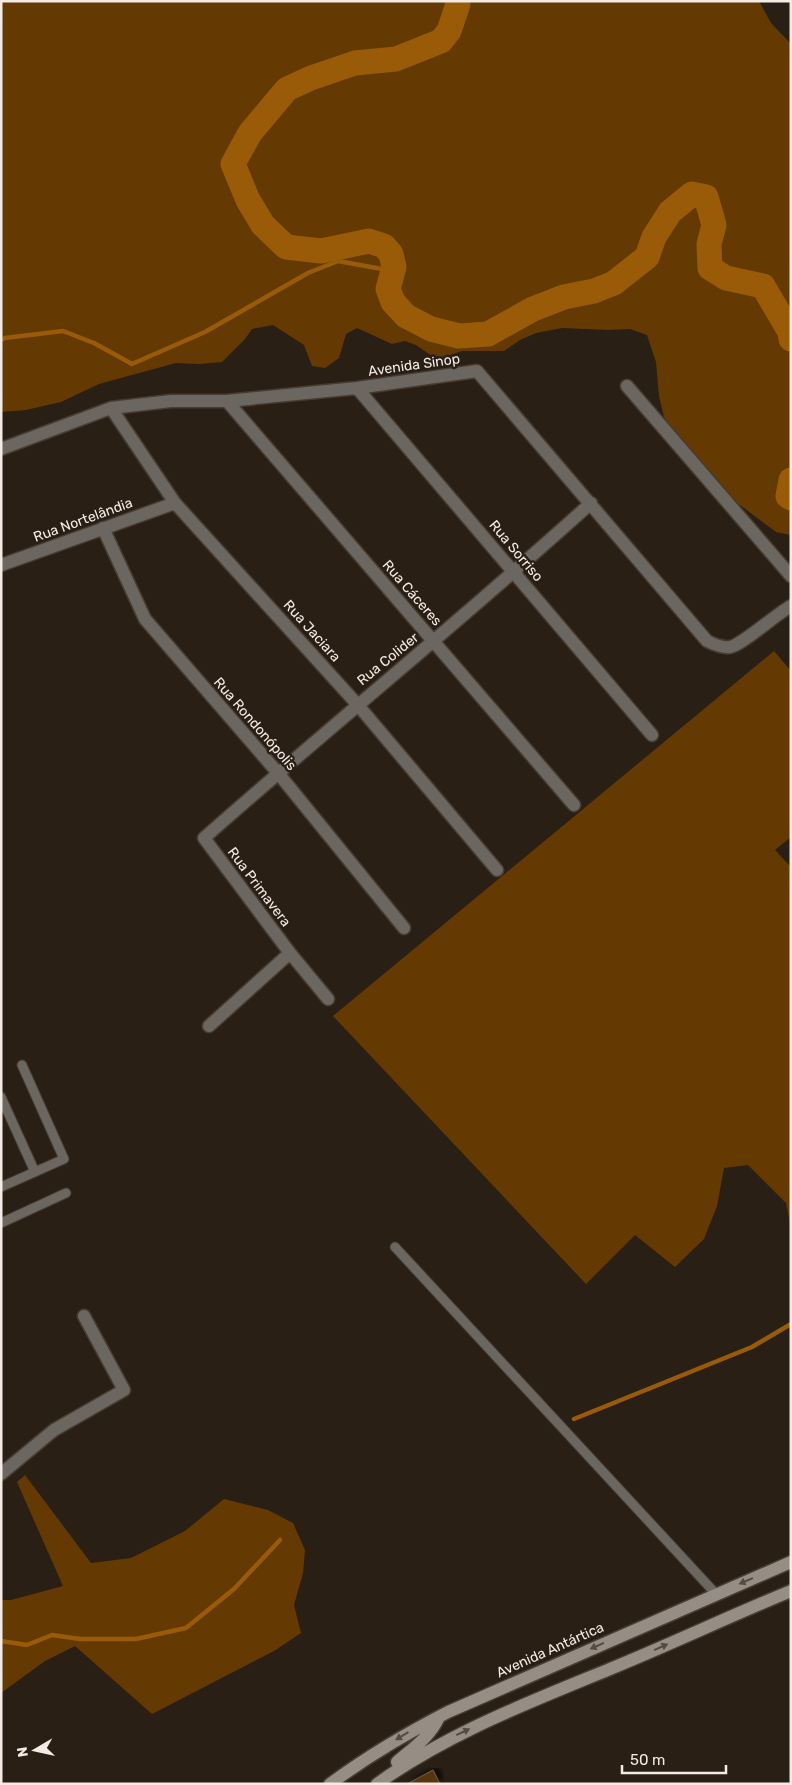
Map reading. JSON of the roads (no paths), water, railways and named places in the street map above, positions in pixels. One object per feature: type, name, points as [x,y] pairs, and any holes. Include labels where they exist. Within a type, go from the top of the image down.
[{"type":"main road","name":"Avenida Antártica","points":[[330,1784],[409,1732],[440,1716],[791,1562]]},
{"type":"main road","points":[[380,1783],[415,1758],[503,1713],[791,1591]]},
{"type":"main road","points":[[380,1783],[390,1768],[424,1739],[436,1725],[440,1716]]},
{"type":"street","name":"Avenida Sinop","points":[[1,448],[111,408],[171,401],[227,401],[357,388],[477,371],[707,641],[722,647],[735,646],[791,606]]},
{"type":"street","points":[[627,386],[791,576]]},
{"type":"street","name":"Rua Sorriso","points":[[357,388],[652,735]]},
{"type":"street","name":"Rua Cáceres","points":[[227,401],[574,805]]},
{"type":"street","name":"Rua Jaciara","points":[[111,408],[175,503],[358,704],[496,870]]},
{"type":"street","name":"Rua Nortelândia","points":[[1,565],[175,503]]},
{"type":"street","name":"Rua Colider","points":[[204,838],[358,704],[434,642],[591,504]]},
{"type":"street","name":"Rua Rondonópolis","points":[[103,528],[145,619],[278,773],[404,928]]},
{"type":"street","name":"Rua Primavera","points":[[204,838],[290,953],[328,999]]},
{"type":"street","points":[[209,1026],[290,953]]},
{"type":"street","points":[[1,1474],[54,1430],[124,1390],[84,1316]]},
{"type":"lane","points":[[1,1187],[64,1159],[22,1065]]},
{"type":"lane","points":[[1,1097],[35,1172]]},
{"type":"lane","points":[[1,1223],[66,1193]]},
{"type":"lane","points":[[395,1247],[716,1594]]},
{"type":"waterway","points":[[457,1],[458,4],[449,31],[441,41],[396,59],[355,63],[311,78],[287,89],[250,133],[233,164],[248,200],[263,225],[286,247],[321,251],[369,241],[384,246],[391,254],[394,267],[388,289],[393,302],[406,316],[431,329],[459,336],[488,334],[533,309],[564,297],[594,291],[614,283],[647,257],[654,237],[670,212],[692,194],[706,197],[714,225],[709,244],[710,268],[726,278],[763,286],[790,332],[791,339]]},
{"type":"waterway","points":[[1,340],[63,331],[94,343],[132,364],[205,332],[308,273],[338,261],[393,271]]},
{"type":"waterway","points":[[791,480],[788,496],[791,498]]},
{"type":"waterway","points":[[574,1419],[752,1347],[791,1324]]},
{"type":"waterway","points":[[1,1641],[27,1645],[52,1635],[80,1639],[136,1639],[186,1628],[234,1589],[280,1540]]}]
